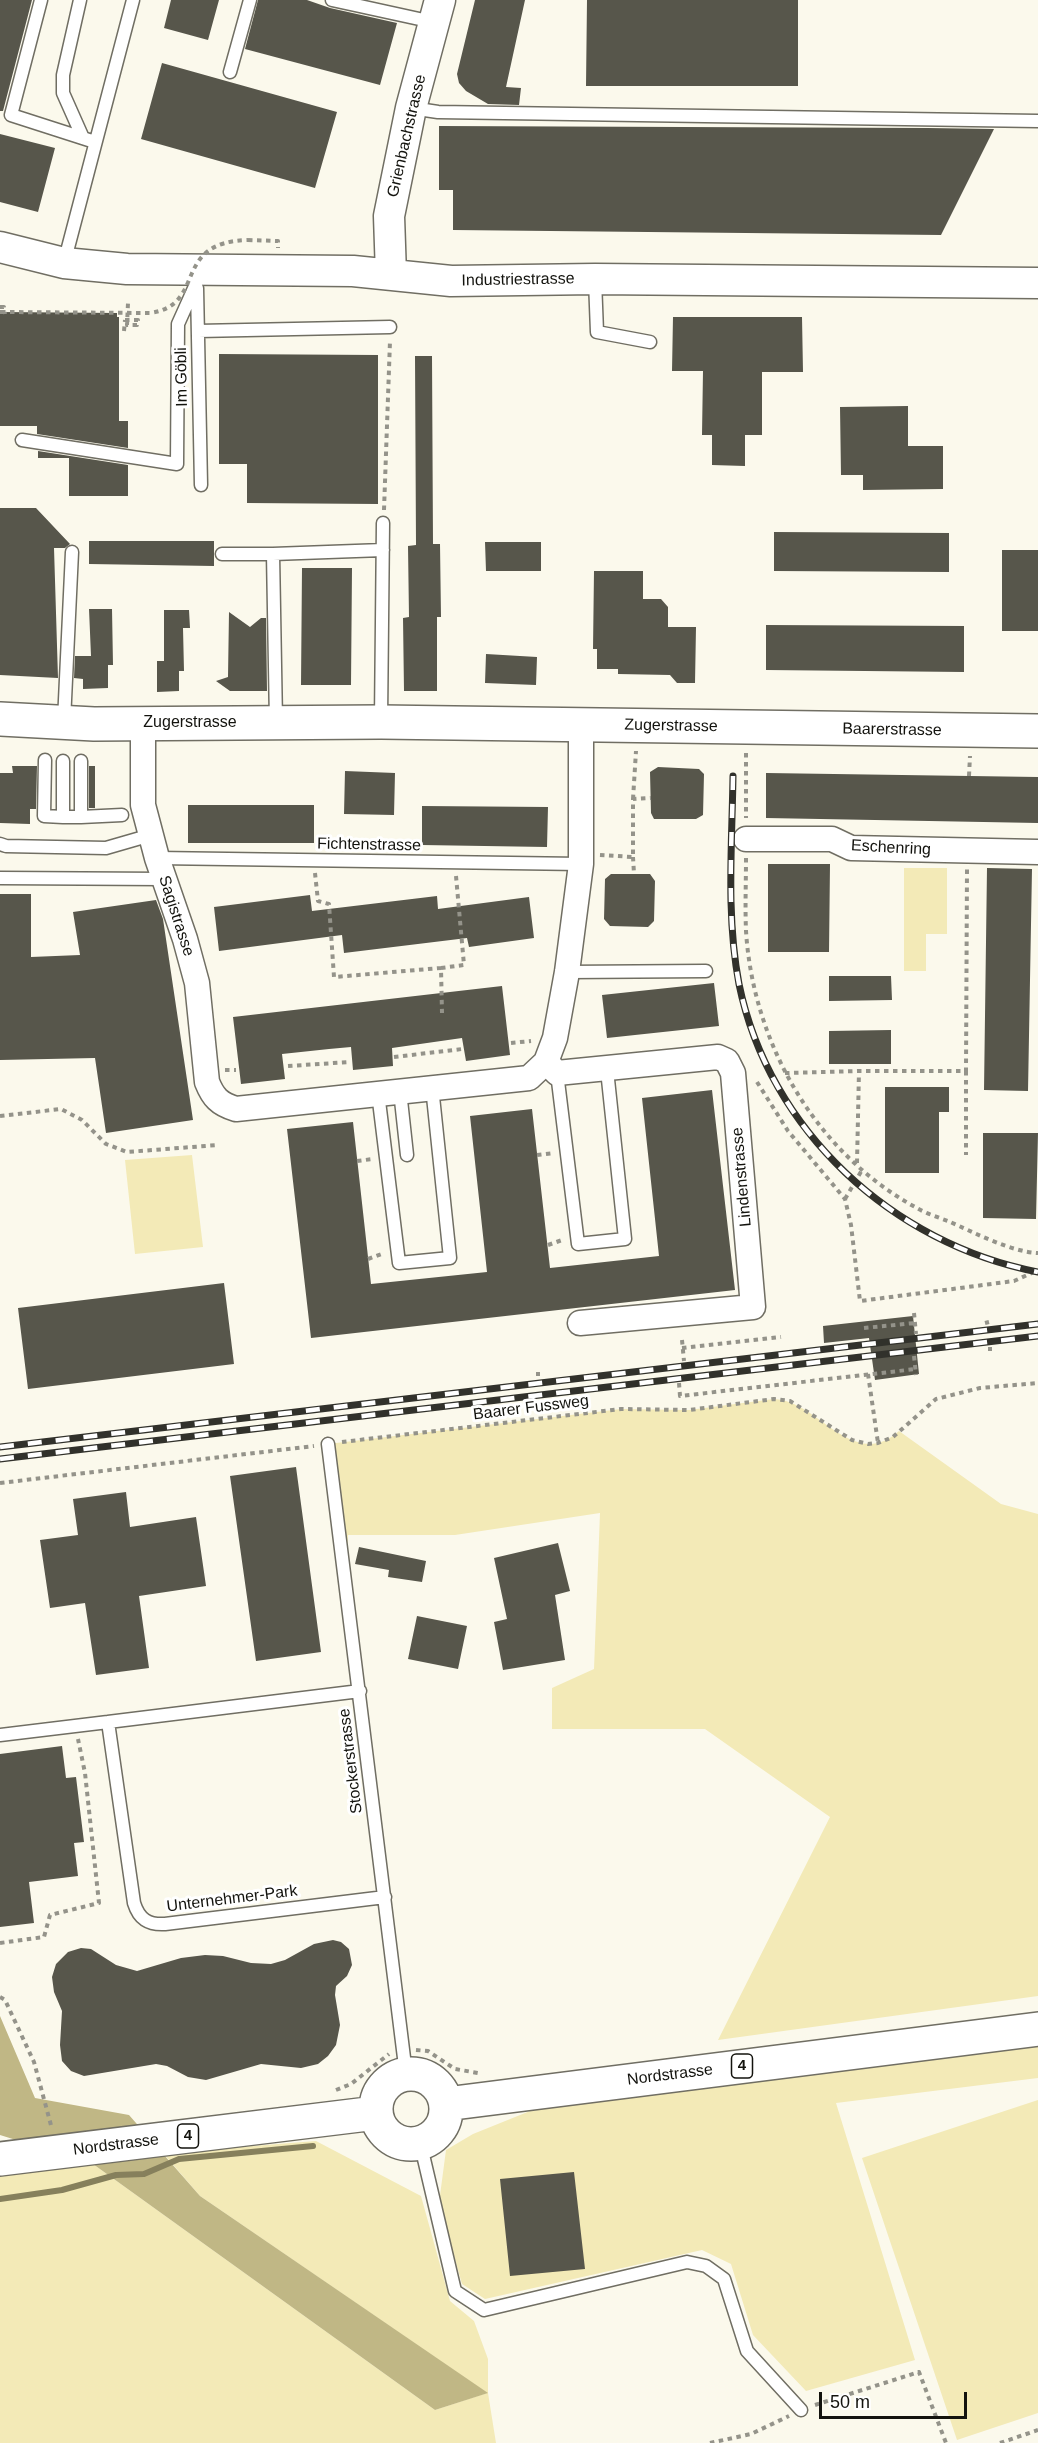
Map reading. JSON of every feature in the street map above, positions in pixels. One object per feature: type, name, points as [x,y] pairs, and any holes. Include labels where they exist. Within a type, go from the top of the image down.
[{"type":"main road","name":"Zugerstrasse","points":[[0,719],[142,723],[381,722],[746,727]]},
{"type":"main road","name":"Baarerstrasse","points":[[746,727],[1038,731]]},
{"type":"main road","name":"Nordstrasse","points":[[446,2104],[1038,2029]]},
{"type":"main road","points":[[406,2074],[424,2076],[434,2083],[442,2092],[446,2104],[442,2124],[429,2138],[408,2144],[387,2134],[379,2124],[376,2113],[381,2089],[389,2080],[406,2074]]},
{"type":"main road","name":"Nordstrasse","points":[[0,2159],[376,2113]]},
{"type":"street","name":"Grienbachstrasse","points":[[391,275],[389,216],[411,108],[437,11]]},
{"type":"street","name":"Industriestrasse","points":[[0,247],[64,263],[196,276],[353,271],[451,280],[1038,283]]},
{"type":"street","name":"Sagistrasse","points":[[142,723],[143,805],[160,868],[185,939],[197,983],[207,1082],[213,1095],[222,1105],[236,1109],[389,1092]]},
{"type":"street","points":[[551,1068],[567,972],[581,859],[580,725]]},
{"type":"street","name":"Eschenring","points":[[746,839],[832,840],[851,848],[1038,852]]},
{"type":"street","points":[[389,1092],[529,1078],[551,1068],[607,1070],[718,1057],[727,1061]]},
{"type":"street","name":"Lindenstrasse","points":[[580,1323],[753,1307],[733,1072],[727,1061]]},
{"type":"lane","points":[[41,0],[11,115],[89,140]]},
{"type":"lane","points":[[80,0],[63,75],[63,93],[89,140]]},
{"type":"lane","points":[[64,263],[89,140],[133,0]]},
{"type":"lane","points":[[230,72],[250,0]]},
{"type":"lane","points":[[332,0],[437,11]]},
{"type":"lane","points":[[411,108],[438,112],[1038,121]]},
{"type":"lane","points":[[22,440],[177,464],[178,324],[196,276]]},
{"type":"lane","name":"Im Göbli","points":[[196,276],[201,485]]},
{"type":"lane","points":[[595,279],[597,332],[650,342]]},
{"type":"lane","points":[[198,331],[390,327]]},
{"type":"lane","points":[[381,722],[383,523]]},
{"type":"lane","points":[[222,554],[273,555],[383,550]]},
{"type":"lane","points":[[64,722],[72,552]]},
{"type":"lane","points":[[273,555],[276,723]]},
{"type":"lane","points":[[45,760],[44,816],[122,815]]},
{"type":"lane","points":[[63,761],[63,817]]},
{"type":"lane","points":[[81,761],[81,817]]},
{"type":"lane","points":[[0,844],[106,848],[151,835]]},
{"type":"lane","name":"Fichtenstrasse","points":[[0,878],[314,860],[454,862],[581,859]]},
{"type":"lane","points":[[567,972],[706,971]]},
{"type":"lane","points":[[551,1068],[578,1244],[625,1239],[607,1070]]},
{"type":"lane","points":[[389,1092],[399,1263],[450,1258],[432,1087]]},
{"type":"lane","points":[[389,1092],[407,1155]]},
{"type":"lane","name":"Stockerstrasse","points":[[328,1444],[406,2074]]},
{"type":"lane","points":[[0,1735],[360,1691]]},
{"type":"lane","name":"Unternehmer-Park","points":[[108,1722],[134,1903],[137,1914],[147,1922],[165,1924],[385,1897]]},
{"type":"lane","points":[[420,2142],[455,2291],[484,2310],[687,2262],[706,2266],[724,2279],[747,2350],[801,2410]]},
{"type":"path","points":[[2,311],[163,312],[178,302],[187,287],[197,261],[216,245],[230,241],[278,241]]},
{"type":"path","points":[[125,320],[132,320],[138,320],[137,325],[128,325],[128,314],[128,303]]},
{"type":"path","points":[[124,331],[126,313]]},
{"type":"path","points":[[383,523],[390,327]]},
{"type":"path","points":[[634,874],[633,799],[637,726]]},
{"type":"path","points":[[746,727],[746,932],[757,1000],[784,1073],[818,1125],[862,1170],[914,1207],[1028,1253],[1038,1253]]},
{"type":"path","points":[[969,776],[970,755]]},
{"type":"path","points":[[633,799],[651,798]]},
{"type":"path","points":[[966,1155],[967,851]]},
{"type":"path","points":[[581,859],[633,857]]},
{"type":"path","points":[[314,860],[318,901],[329,904],[334,977],[464,965],[454,862]]},
{"type":"path","points":[[441,968],[441,1013]]},
{"type":"path","points":[[394,1057],[462,1049]]},
{"type":"path","points":[[727,1061],[745,1064],[788,1131],[845,1199],[851,1225],[860,1301],[1014,1281],[1038,1270]]},
{"type":"path","points":[[288,1066],[350,1062]]},
{"type":"path","points":[[857,1164],[859,1071]]},
{"type":"path","points":[[784,1073],[966,1071]]},
{"type":"path","points":[[0,1116],[60,1109],[82,1120],[106,1144],[127,1152],[218,1145]]},
{"type":"path","points":[[845,1199],[862,1170]]},
{"type":"path","points":[[914,1313],[916,1334]]},
{"type":"path","points":[[864,1328],[915,1323]]},
{"type":"path","points":[[682,1348],[781,1337]]},
{"type":"path","points":[[682,1340],[684,1361]]},
{"type":"path","points":[[914,1356],[916,1375]]},
{"type":"path","points":[[679,1383],[680,1396],[916,1369]]},
{"type":"path","points":[[868,1374],[878,1443],[893,1437],[936,1399],[980,1388],[1038,1383]]},
{"type":"path","name":"Baarer Fussweg","points":[[0,1483],[621,1409],[689,1410],[774,1399],[790,1401],[852,1440],[868,1444],[878,1443]]},
{"type":"path","points":[[0,1943],[44,1937],[50,1915],[99,1903],[85,1773],[75,1726]]},
{"type":"path","points":[[0,1997],[5,2000],[34,2062],[54,2133]]},
{"type":"path","points":[[710,2443],[751,2434],[801,2410],[919,2372],[946,2443]]},
{"type":"path","points":[[1000,2443],[1038,2430]]},
{"type":"shaded area","points":[[904,868],[947,868],[947,934],[926,934],[926,971],[904,971]]},
{"type":"shaded area","points":[[192,1155],[203,1247],[135,1254],[125,1160]]},
{"type":"shaded area","points":[[774,1399],[790,1402],[851,1440],[866,1444],[882,1442],[899,1431],[1001,1504],[1038,1514],[1038,1996],[718,2040],[830,1817],[705,1729],[552,1729],[552,1688],[594,1669],[600,1513],[455,1535],[348,1535],[346,1584],[328,1444],[621,1409],[689,1410]]},
{"type":"shaded area","points":[[0,2016],[35,2098],[129,2115],[200,2196],[488,2393],[435,2410],[93,2164],[0,2135]]},
{"type":"shaded area","points":[[1038,2044],[1038,2078],[836,2103],[915,2360],[806,2391],[753,2335],[731,2264],[702,2250],[485,2299],[462,2284],[439,2203],[446,2150],[473,2134],[535,2109]]},
{"type":"shaded area","points":[[1038,2100],[1038,2413],[957,2440],[862,2158]]},
{"type":"shaded area","points":[[316,2141],[421,2196],[450,2301],[474,2321],[488,2359],[488,2393],[496,2443],[0,2443],[0,2176],[93,2164],[435,2410],[487,2393],[200,2196],[163,2153]]},
{"type":"building","points":[[0,0],[32,0],[3,111],[0,111]]},
{"type":"building","points":[[171,0],[219,0],[208,40],[164,28]]},
{"type":"building","points":[[258,0],[307,0],[330,8],[397,23],[380,85],[245,49]]},
{"type":"building","points":[[475,0],[525,0],[506,87],[521,88],[519,105],[488,104],[466,91],[459,83],[457,74]]},
{"type":"building","points":[[587,0],[798,0],[798,86],[586,86]]},
{"type":"building","points":[[162,63],[337,112],[315,188],[141,139]]},
{"type":"building","points":[[439,126],[994,129],[941,235],[453,230],[453,190],[439,190]]},
{"type":"building","points":[[0,134],[55,148],[38,212],[0,202]]},
{"type":"building","points":[[0,312],[117,313],[119,317],[119,421],[128,421],[128,448],[37,434],[37,426],[0,426]]},
{"type":"building","points":[[673,317],[802,317],[803,372],[762,372],[762,435],[745,435],[745,466],[712,465],[712,435],[702,435],[703,371],[672,371]]},
{"type":"building","points":[[219,354],[378,355],[378,504],[247,503],[247,464],[219,464]]},
{"type":"building","points":[[415,356],[432,356],[433,544],[440,544],[441,617],[437,617],[437,691],[404,691],[403,618],[409,617],[408,546],[416,545]]},
{"type":"building","points":[[908,406],[908,446],[943,446],[943,489],[863,490],[863,475],[841,475],[840,407]]},
{"type":"building","points":[[38,451],[128,465],[128,496],[69,496],[69,458],[38,458]]},
{"type":"building","points":[[0,508],[36,508],[70,544],[65,548],[54,548],[58,678],[0,675]]},
{"type":"building","points":[[774,532],[949,533],[949,572],[774,571]]},
{"type":"building","points":[[89,541],[214,541],[214,566],[89,564]]},
{"type":"building","points":[[485,542],[541,542],[541,571],[486,571]]},
{"type":"building","points":[[1002,550],[1038,550],[1038,631],[1002,631]]},
{"type":"building","points":[[302,568],[352,568],[351,685],[301,685]]},
{"type":"building","points":[[594,571],[643,571],[643,599],[661,599],[668,607],[668,627],[696,627],[695,683],[677,683],[670,675],[618,674],[618,669],[597,669],[597,649],[593,649]]},
{"type":"building","points":[[89,609],[112,609],[113,665],[108,665],[108,688],[83,689],[83,679],[74,678],[75,656],[91,656]]},
{"type":"building","points":[[164,610],[189,610],[190,628],[183,628],[184,671],[179,671],[179,691],[157,692],[157,661],[164,661]]},
{"type":"building","points":[[229,612],[250,627],[261,618],[266,618],[267,691],[230,691],[216,681],[228,677]]},
{"type":"building","points":[[766,625],[964,626],[964,672],[766,670]]},
{"type":"building","points":[[486,654],[537,657],[536,685],[485,683]]},
{"type":"building","points":[[12,766],[37,766],[36,809],[30,809],[30,824],[0,823],[0,773],[13,773]]},
{"type":"building","points":[[89,766],[95,766],[95,808],[89,808]]},
{"type":"building","points":[[658,767],[699,769],[704,774],[703,815],[696,819],[654,819],[651,813],[650,772]]},
{"type":"building","points":[[345,771],[395,773],[394,815],[344,814]]},
{"type":"building","points":[[766,773],[1038,777],[1038,823],[766,818]]},
{"type":"building","points":[[188,805],[314,805],[314,843],[188,843]]},
{"type":"building","points":[[422,806],[548,807],[547,847],[422,845]]},
{"type":"building","points":[[768,864],[830,864],[829,952],[768,952]]},
{"type":"building","points":[[987,868],[1032,869],[1028,1091],[984,1090]]},
{"type":"building","points":[[611,874],[650,874],[655,881],[654,921],[648,927],[610,926],[604,919],[605,879]]},
{"type":"building","points":[[0,894],[31,894],[31,957],[80,955],[73,912],[156,900],[163,919],[193,1120],[106,1133],[95,1058],[0,1060]]},
{"type":"building","points":[[310,895],[312,911],[437,896],[438,909],[529,897],[534,938],[469,947],[467,938],[344,953],[342,935],[219,951],[214,907]]},
{"type":"building","points":[[829,976],[891,976],[892,1000],[829,1001]]},
{"type":"building","points":[[714,983],[719,1026],[607,1038],[602,995]]},
{"type":"building","points":[[502,986],[510,1055],[466,1061],[462,1038],[392,1048],[393,1066],[353,1070],[351,1047],[282,1054],[285,1079],[241,1084],[233,1017]]},
{"type":"building","points":[[891,1030],[891,1064],[829,1064],[829,1031]]},
{"type":"building","points":[[885,1087],[949,1087],[949,1112],[939,1112],[939,1173],[885,1173]]},
{"type":"building","points":[[712,1090],[735,1290],[311,1338],[287,1129],[353,1122],[371,1284],[487,1272],[470,1116],[532,1109],[550,1268],[659,1256],[642,1098]]},
{"type":"building","points":[[983,1133],[1038,1133],[1036,1219],[983,1218]]},
{"type":"building","points":[[224,1283],[234,1364],[28,1389],[18,1308]]},
{"type":"building","points":[[913,1316],[919,1374],[875,1380],[869,1338],[824,1343],[823,1326]]},
{"type":"building","points":[[296,1467],[321,1652],[256,1661],[230,1476]]},
{"type":"building","points":[[126,1492],[130,1527],[196,1517],[206,1586],[139,1596],[149,1668],[96,1675],[85,1603],[50,1608],[40,1540],[78,1535],[73,1499]]},
{"type":"building","points":[[558,1543],[570,1591],[555,1595],[565,1660],[503,1670],[494,1622],[507,1619],[494,1558]]},
{"type":"building","points":[[359,1547],[426,1561],[422,1582],[388,1577],[389,1570],[355,1564]]},
{"type":"building","points":[[417,1616],[467,1626],[458,1669],[408,1659]]},
{"type":"building","points":[[62,1746],[66,1778],[76,1777],[84,1842],[74,1843],[78,1876],[29,1882],[34,1923],[0,1927],[0,1754]]},
{"type":"building","points":[[333,1940],[341,1942],[349,1949],[352,1965],[347,1976],[336,1986],[335,1995],[340,2025],[336,2045],[318,2064],[301,2068],[261,2064],[206,2080],[188,2077],[167,2066],[156,2064],[84,2076],[71,2071],[62,2061],[60,2045],[62,2011],[54,1992],[52,1977],[56,1964],[68,1952],[81,1948],[91,1949],[116,1965],[137,1971],[181,1958],[205,1955],[271,1964],[285,1960],[314,1944]]},
{"type":"building","points":[[574,2172],[585,2269],[510,2276],[500,2179]]},
{"type":"waterway","points":[[0,2199],[62,2190],[116,2175],[144,2174],[179,2159],[313,2146]]},
{"type":"railway","points":[[733,776],[731,906],[735,958],[739,984],[755,1037],[778,1087],[809,1132],[845,1173],[888,1207],[934,1236],[985,1258],[1038,1272]]},
{"type":"railway","points":[[0,1447],[1038,1324]]},
{"type":"railway","points":[[0,1459],[1038,1336]]}]
